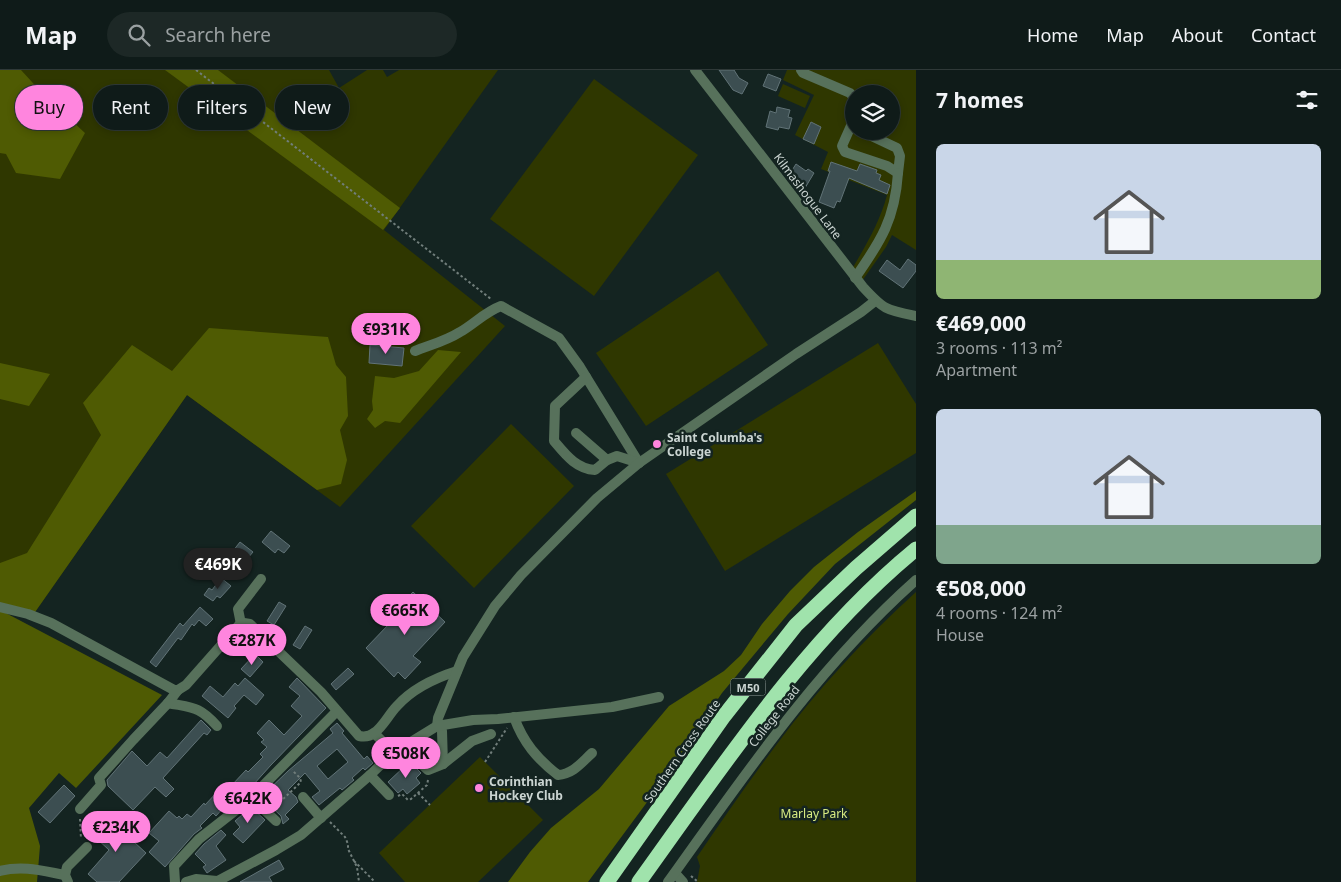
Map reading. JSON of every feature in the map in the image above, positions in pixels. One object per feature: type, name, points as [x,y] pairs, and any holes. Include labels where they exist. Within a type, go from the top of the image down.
[{"type":"highway","name":"Southern Cross Route","points":[[607,882],[724,716],[796,625],[856,568],[916,516]]},
{"type":"highway","name":"M50","points":[[639,882],[727,760],[788,682],[854,605],[916,549]]},
{"type":"street","name":"Kilmashogue Lane","points":[[695,70],[855,278],[875,301],[888,310],[916,316]]},
{"type":"street","points":[[801,70],[803,73],[845,91]]},
{"type":"street","points":[[845,140],[842,146],[845,152],[887,166],[898,173]]},
{"type":"street","points":[[855,278],[881,239],[888,225],[894,205],[900,156],[897,148],[881,140]]},
{"type":"street","points":[[443,764],[438,718],[457,671],[463,658],[496,606],[521,575],[597,498],[639,463],[875,301]]},
{"type":"street","points":[[416,351],[460,332],[490,310],[501,306],[559,338],[586,377],[639,463]]},
{"type":"street","points":[[586,377],[555,406],[554,440],[568,458],[585,469],[595,470],[607,460],[617,456],[639,463]]},
{"type":"street","points":[[576,433],[607,460]]},
{"type":"street","points":[[242,624],[238,609],[260,579]]},
{"type":"street","name":"College Road","points":[[672,878],[758,758],[806,695],[869,624],[916,580]]},
{"type":"street","points":[[0,607],[28,614],[51,623],[174,690],[178,690]]},
{"type":"street","points":[[80,814],[101,785],[99,778],[168,704],[178,690],[186,685],[242,624],[250,624],[321,692],[359,736],[365,737],[374,733],[398,704],[409,695],[436,678],[457,671]]},
{"type":"street","points":[[186,882],[196,879],[217,882],[301,835],[370,775],[392,753],[440,728],[474,720],[612,707],[659,697]]},
{"type":"street","points":[[168,704],[194,707],[217,726]]},
{"type":"street","points":[[175,882],[174,866],[199,839],[262,787],[337,711]]},
{"type":"street","points":[[514,717],[525,743],[544,765],[558,775],[566,774],[575,769],[592,753]]},
{"type":"street","points":[[374,733],[400,759],[416,758],[428,770],[443,764],[472,741],[490,734]]},
{"type":"street","points":[[370,775],[389,795]]},
{"type":"street","points":[[251,797],[276,821]]},
{"type":"street","points":[[303,797],[322,817]]},
{"type":"street","points":[[0,871],[24,868],[41,869],[67,878],[67,867],[83,842]]},
{"type":"street","points":[[672,878],[683,882]]},
{"type":"path","points":[[196,70],[462,278],[501,306]]},
{"type":"path","points":[[262,787],[279,802],[301,782],[300,778],[285,763]]},
{"type":"path","points":[[389,795],[399,796],[402,794],[408,800],[411,799],[428,783],[428,770]]},
{"type":"path","points":[[418,793],[430,804]]},
{"type":"path","points":[[80,814],[83,842]]},
{"type":"path","points":[[322,817],[346,836],[348,849],[357,867],[360,882]]},
{"type":"path","points":[[353,859],[375,882]]},
{"type":"green space","points":[[0,70],[329,70],[337,85],[275,85],[275,130],[349,130],[349,85],[344,85],[367,70],[383,70],[387,77],[399,70],[498,70],[384,230],[505,326],[340,507],[187,395],[33,615],[0,607]]},
{"type":"green space","points":[[0,70],[21,70],[35,85],[15,85],[15,130],[82,130],[85,133],[60,179],[16,173],[6,154],[0,153]]},
{"type":"green space","points":[[165,70],[218,70],[238,85],[185,85]]},
{"type":"green space","points":[[787,70],[916,70],[916,250],[892,235],[886,247],[862,281],[852,269],[877,224],[887,195],[821,169],[828,152],[795,135],[814,95],[783,80]]},
{"type":"green space","points":[[594,79],[698,155],[594,296],[490,219]]},
{"type":"green space","points":[[783,84],[810,96],[805,108],[778,96]]},
{"type":"green space","points":[[265,106],[275,113],[275,130],[297,130],[400,208],[383,230],[247,130],[265,130]]},
{"type":"green space","points":[[718,271],[768,345],[646,426],[596,353]]},
{"type":"green space","points":[[209,328],[328,337],[336,365],[346,377],[348,416],[340,430],[347,460],[341,484],[317,490],[187,395],[33,615],[0,607],[0,563],[27,553],[101,435],[83,403],[132,345],[172,371]]},
{"type":"green space","points":[[878,343],[916,404],[916,453],[725,571],[666,474]]},
{"type":"green space","points":[[438,350],[461,352],[400,423],[385,421],[375,428],[367,419],[373,410],[372,401],[375,376],[394,378],[419,371]]},
{"type":"green space","points":[[0,363],[50,374],[29,406],[0,399]]},
{"type":"green space","points":[[511,424],[574,486],[474,588],[411,526]]},
{"type":"green space","points":[[916,491],[916,500],[835,564],[788,614],[722,693],[662,782],[588,882],[508,882],[551,828],[599,789],[669,706],[724,671],[741,655],[762,624],[790,591],[814,567],[858,532]]},
{"type":"green space","name":"Marlay Park","points":[[916,592],[916,882],[697,882],[700,866],[697,857],[777,744],[843,665]]},
{"type":"green space","points":[[0,610],[162,695],[76,788],[59,773],[29,808],[40,846],[37,882],[0,882]]},
{"type":"green space","name":"Corinthian Hockey Club","points":[[480,757],[543,820],[478,882],[405,882],[379,853]]},
{"type":"building","points":[[719,70],[734,70],[739,78],[748,83],[742,94],[733,90]]},
{"type":"building","points":[[768,74],[781,79],[776,91],[763,86]]},
{"type":"building","points":[[777,107],[790,110],[788,117],[792,118],[789,129],[779,127],[778,130],[766,127],[770,111],[776,113]]},
{"type":"building","points":[[811,122],[821,127],[814,144],[803,139]]},
{"type":"building","points":[[831,162],[857,171],[860,164],[877,170],[876,173],[881,175],[879,180],[890,185],[887,194],[849,178],[840,202],[837,201],[834,208],[819,202],[830,171],[828,171]]},
{"type":"building","points":[[796,164],[806,171],[808,169],[814,173],[805,188],[789,175]]},
{"type":"building","points":[[908,259],[916,265],[916,271],[903,288],[879,271],[887,260],[900,270]]},
{"type":"building","points":[[370,345],[404,348],[402,366],[369,363]]},
{"type":"building","points":[[271,531],[290,546],[284,553],[278,549],[275,553],[262,542]]},
{"type":"building","points":[[240,542],[253,552],[242,565],[238,561],[233,567],[225,561]]},
{"type":"building","points":[[221,578],[231,586],[220,598],[217,596],[213,601],[204,595],[209,588],[212,590]]},
{"type":"building","points":[[413,592],[445,622],[413,656],[421,662],[405,679],[398,672],[394,677],[366,648],[389,624],[385,620]]},
{"type":"building","points":[[279,602],[286,606],[274,625],[267,621]]},
{"type":"building","points":[[200,607],[213,619],[206,626],[199,620],[194,626],[192,624],[181,640],[178,638],[156,667],[150,662],[180,623],[183,626]]},
{"type":"building","points":[[305,626],[312,630],[300,649],[293,645]]},
{"type":"building","points":[[255,654],[263,662],[250,677],[241,669]]},
{"type":"building","points":[[348,668],[354,674],[336,690],[331,684]]},
{"type":"building","points":[[245,678],[264,695],[256,705],[244,695],[234,706],[236,708],[228,718],[202,696],[210,686],[223,697],[235,683],[238,686]]},
{"type":"building","points":[[297,678],[326,708],[245,794],[226,809],[224,807],[216,816],[213,813],[200,826],[202,828],[194,834],[165,867],[149,852],[159,841],[149,833],[169,811],[177,818],[179,816],[182,819],[187,814],[191,817],[204,803],[205,805],[221,785],[224,788],[228,784],[231,786],[246,770],[248,772],[263,757],[260,754],[267,747],[261,742],[264,740],[257,733],[269,720],[284,735],[302,716],[291,706],[300,696],[289,687]]},
{"type":"building","points":[[201,720],[211,730],[207,735],[204,733],[163,778],[174,789],[166,797],[155,787],[133,810],[108,786],[107,780],[132,751],[147,766],[160,752],[167,758]]},
{"type":"building","points":[[337,723],[344,731],[342,733],[364,759],[367,756],[373,763],[365,770],[363,768],[352,778],[354,780],[342,790],[340,788],[319,805],[312,797],[320,791],[305,773],[288,790],[296,797],[298,802],[285,815],[289,819],[283,824],[281,816],[261,797],[333,733],[330,729]],"holes":[[[337,749],[348,762],[328,779],[317,766]]]},
{"type":"building","points":[[406,765],[413,765],[421,773],[416,778],[420,783],[407,794],[403,789],[398,793],[388,782]]},
{"type":"building","points":[[64,785],[75,796],[50,823],[38,812]]},
{"type":"building","points":[[251,807],[265,820],[243,843],[233,834],[240,827],[235,821]]},
{"type":"building","points":[[134,820],[143,829],[133,841],[146,853],[119,882],[97,882],[88,874],[109,850],[95,837],[91,841],[84,836],[97,822],[117,839]]},
{"type":"building","points":[[221,830],[226,835],[216,846],[226,860],[207,873],[203,867],[206,865],[195,854]]},
{"type":"building","points":[[279,860],[284,869],[269,877],[272,882],[240,882]]},
{"type":"place","name":"Saint Columba's College","points":[[657,444]]},
{"type":"place","name":"Corinthian Hockey Club","points":[[479,788]]}]
